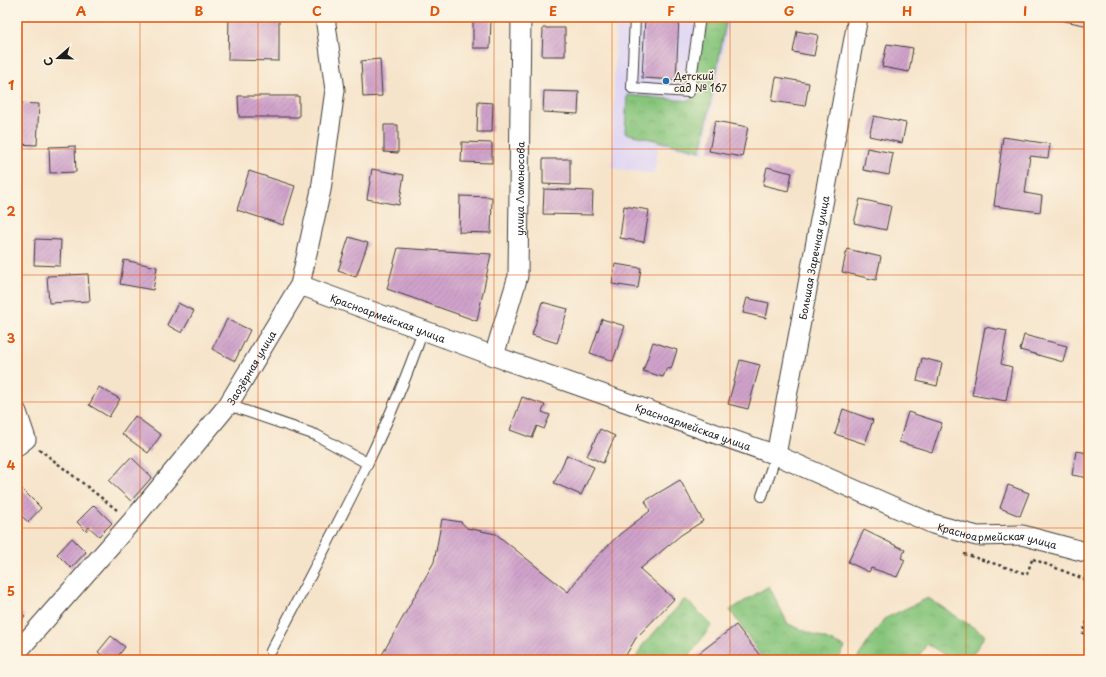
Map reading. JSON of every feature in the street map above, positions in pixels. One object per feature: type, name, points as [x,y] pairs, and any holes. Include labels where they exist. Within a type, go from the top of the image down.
[{"type":"street","name":"Заозёрная улица","points":[[17,652],[132,521],[228,405],[300,285],[321,190],[335,90],[325,17]]},
{"type":"street","name":"улица Ломоносова","points":[[494,356],[518,276],[521,17]]},
{"type":"street","name":"Большая Заречная улица","points":[[776,455],[854,18]]},
{"type":"street","name":"Красноармейская улица","points":[[300,285],[494,356],[776,455],[933,524],[977,536],[1022,535],[1089,553]]},
{"type":"street","points":[[17,412],[22,442]]},
{"type":"lane","points":[[634,17],[632,88],[689,92],[700,17]]},
{"type":"lane","points":[[271,651],[367,463],[412,362],[423,330]]},
{"type":"lane","points":[[228,405],[316,435],[367,463]]},
{"type":"lane","name":"Большая Заречная улица","points":[[762,496],[776,455]]},
{"type":"path","points":[[22,442],[132,521]]},
{"type":"path","points":[[960,552],[1027,574],[1034,555]]},
{"type":"path","points":[[1033,559],[1089,581]]},
{"type":"path","points":[[1089,616],[1082,633],[1089,636]]},
{"type":"shaded area","name":"Детский сад № 167","points":[[616,17],[730,17],[704,154],[659,144],[654,174],[612,168]]},
{"type":"green space","points":[[703,17],[727,17],[701,151],[625,133],[627,95],[691,101]]},
{"type":"green space","points":[[769,586],[788,624],[845,647],[838,660],[764,660],[730,610]]},
{"type":"green space","points":[[928,598],[985,635],[969,660],[953,660],[927,644],[916,660],[856,660],[884,619]]},
{"type":"green space","points":[[685,599],[712,625],[686,660],[635,660],[642,646]]},
{"type":"building","points":[[229,17],[279,17],[279,61],[228,60]]},
{"type":"building","points":[[645,17],[679,17],[676,80],[642,78]]},
{"type":"building","points":[[1089,17],[1089,26],[1050,18]]},
{"type":"building","points":[[473,20],[491,20],[490,48],[473,48]]},
{"type":"building","points":[[543,28],[565,28],[565,56],[542,56]]},
{"type":"building","points":[[797,31],[818,35],[814,56],[793,52]]},
{"type":"building","points":[[887,44],[913,48],[909,72],[882,67]]},
{"type":"building","points":[[380,59],[382,96],[363,97],[361,61]]},
{"type":"building","points":[[776,77],[809,83],[805,106],[772,101]]},
{"type":"building","points":[[544,91],[579,92],[578,114],[543,112]]},
{"type":"building","points":[[238,96],[299,96],[299,117],[239,117]]},
{"type":"building","points":[[478,102],[493,103],[492,132],[477,132]]},
{"type":"building","points":[[17,103],[39,104],[37,145],[17,144]]},
{"type":"building","points":[[874,116],[906,123],[902,143],[869,136]]},
{"type":"building","points":[[715,121],[748,127],[742,157],[709,151]]},
{"type":"building","points":[[384,125],[398,125],[398,153],[384,152]]},
{"type":"building","points":[[1003,137],[1050,144],[1048,158],[1030,156],[1025,193],[1042,196],[1040,212],[994,206]]},
{"type":"building","points":[[462,142],[492,143],[492,163],[461,162]]},
{"type":"building","points":[[75,146],[76,172],[50,173],[49,147]]},
{"type":"building","points":[[867,148],[893,153],[889,175],[863,170]]},
{"type":"building","points":[[543,159],[570,159],[570,185],[543,184]]},
{"type":"building","points":[[767,167],[792,173],[788,191],[763,185]]},
{"type":"building","points":[[372,169],[404,175],[399,205],[367,199]]},
{"type":"building","points":[[249,171],[295,186],[283,225],[237,210]]},
{"type":"building","points":[[544,189],[593,191],[592,215],[543,214]]},
{"type":"building","points":[[460,196],[492,197],[491,233],[459,232]]},
{"type":"building","points":[[860,199],[891,206],[886,230],[854,223]]},
{"type":"building","points":[[624,206],[649,210],[644,242],[620,238]]},
{"type":"building","points":[[349,237],[368,243],[356,277],[338,271]]},
{"type":"building","points":[[35,239],[61,240],[60,266],[34,265]]},
{"type":"building","points":[[398,248],[491,254],[477,321],[387,289]]},
{"type":"building","points":[[847,249],[881,257],[876,280],[842,272]]},
{"type":"building","points":[[124,260],[157,267],[153,290],[120,284]]},
{"type":"building","points":[[615,264],[641,268],[638,288],[612,284]]},
{"type":"building","points":[[88,274],[90,301],[49,303],[47,276]]},
{"type":"building","points":[[747,298],[769,303],[766,318],[743,313]]},
{"type":"building","points":[[542,302],[568,309],[557,343],[532,335]]},
{"type":"building","points":[[178,303],[194,311],[182,333],[167,325]]},
{"type":"building","points":[[227,319],[250,330],[235,361],[212,349]]},
{"type":"building","points":[[602,319],[625,326],[613,361],[590,353]]},
{"type":"building","points":[[985,327],[1007,331],[1001,364],[1012,367],[1006,401],[972,395]]},
{"type":"building","points":[[1024,335],[1067,346],[1063,362],[1020,350]]},
{"type":"building","points":[[653,342],[677,350],[671,369],[667,368],[663,377],[643,371]]},
{"type":"building","points":[[922,358],[942,363],[937,386],[917,381]]},
{"type":"building","points":[[740,360],[760,365],[748,409],[728,404]]},
{"type":"building","points":[[99,387],[120,399],[109,417],[89,405]]},
{"type":"building","points":[[522,397],[545,405],[542,412],[550,415],[544,429],[537,426],[532,438],[510,430]]},
{"type":"building","points":[[843,409],[873,420],[865,444],[835,434]]},
{"type":"building","points":[[908,412],[942,423],[932,452],[899,442]]},
{"type":"building","points":[[135,416],[161,435],[148,453],[122,434]]},
{"type":"building","points":[[600,429],[615,436],[603,463],[587,456]]},
{"type":"building","points":[[1076,451],[1089,453],[1089,478],[1072,475]]},
{"type":"building","points":[[567,455],[594,467],[581,495],[554,483]]},
{"type":"building","points":[[131,457],[152,477],[131,501],[109,481]]},
{"type":"building","points":[[680,480],[703,521],[681,535],[640,569],[674,599],[636,638],[623,660],[379,660],[434,562],[442,519],[461,522],[467,528],[496,534],[568,592],[587,566],[620,534],[650,511],[645,501]]},
{"type":"building","points":[[1008,485],[1029,493],[1020,516],[1000,508]]},
{"type":"building","points":[[21,488],[41,508],[28,522],[17,512],[17,492]]},
{"type":"building","points":[[94,505],[112,523],[99,536],[89,527],[86,531],[77,522]]},
{"type":"building","points":[[864,530],[905,550],[901,558],[905,560],[897,577],[871,568],[869,572],[848,562]]},
{"type":"building","points":[[72,538],[86,552],[71,568],[57,554]]},
{"type":"building","points":[[17,608],[25,616],[17,625]]},
{"type":"building","points":[[736,625],[761,657],[757,660],[690,660]]},
{"type":"building","points":[[111,636],[125,647],[115,660],[108,660],[98,652]]},
{"type":"place","name":"Детский сад № 167","points":[[666,81]]}]
